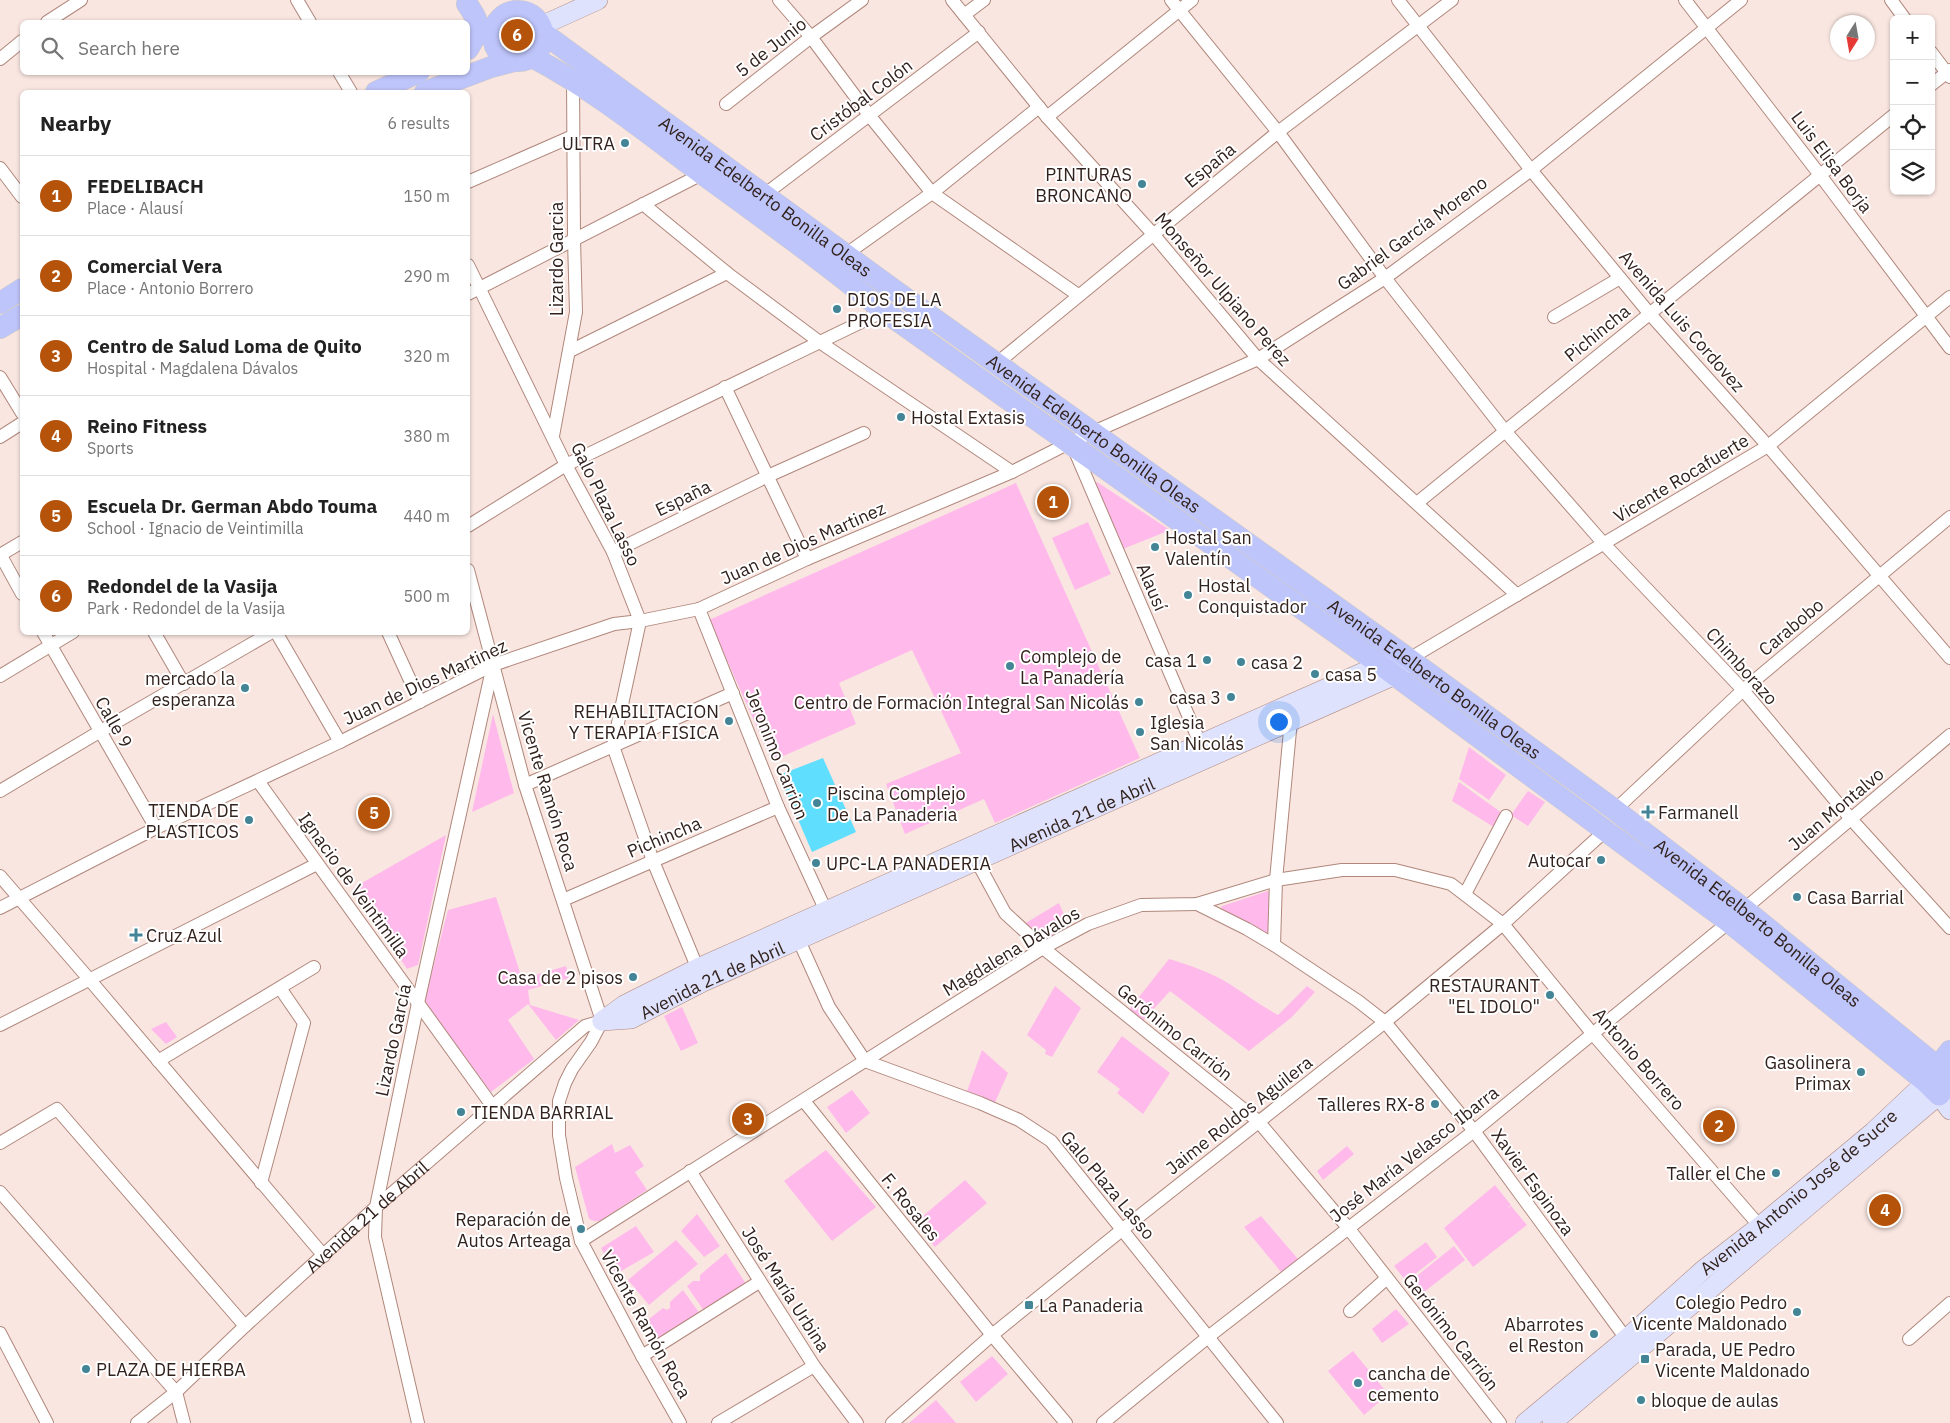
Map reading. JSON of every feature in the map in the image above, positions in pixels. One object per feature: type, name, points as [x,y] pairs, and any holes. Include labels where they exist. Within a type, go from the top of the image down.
[{"type":"main road","points":[[542,30],[598,0]]},
{"type":"main road","points":[[464,2],[491,24],[496,48],[507,58],[523,59]]},
{"type":"main road","points":[[464,2],[477,19],[479,28],[470,45]]},
{"type":"main road","points":[[470,48],[493,32],[507,5],[533,16],[542,30],[541,46],[523,59],[470,74]]},
{"type":"main road","name":"Avenida Edelberto Bonilla Oleas","points":[[542,30],[996,364],[1410,659],[1615,810],[1736,916],[1943,1081]]},
{"type":"main road","name":"Avenida Edelberto Bonilla Oleas","points":[[523,59],[569,77],[829,266],[884,311],[1071,442],[1388,670],[1604,831],[1736,916]]},
{"type":"main road","points":[[481,70],[518,69],[569,77]]},
{"type":"main road","points":[[380,90],[413,75]]},
{"type":"main road","points":[[430,90],[468,75]]},
{"type":"main road","points":[[0,303],[20,290]]},
{"type":"main road","points":[[0,328],[20,316]]},
{"type":"main road","points":[[1388,670],[1410,659]]},
{"type":"main road","name":"Avenida 21 de Abril","points":[[602,1021],[624,1006],[701,975],[1388,670]]},
{"type":"main road","name":"Avenida 21 de Abril","points":[[796,933],[826,911],[973,854]]},
{"type":"main road","name":"Avenida Antonio José de Sucre","points":[[1526,1423],[1631,1345],[1943,1081]]},
{"type":"main road","name":"Avenida Antonio José de Sucre","points":[[1552,1423],[1631,1345]]},
{"type":"street","points":[[49,20],[62,4],[81,0]]},
{"type":"street","points":[[297,0],[309,20]]},
{"type":"street","points":[[779,0],[932,193],[1078,295]]},
{"type":"street","name":"5 de Junio","points":[[726,104],[810,37],[862,0]]},
{"type":"street","name":"Monseñor Ulpiano Perez","points":[[952,0],[1043,112],[1152,234],[1258,359],[1517,595]]},
{"type":"street","points":[[964,16],[984,0]]},
{"type":"street","points":[[845,254],[1043,112],[1176,5],[1192,0]]},
{"type":"street","name":"Avenida Luis Cordovez","points":[[1398,0],[1531,170],[1649,313],[1768,446],[1950,658]]},
{"type":"street","name":"España","points":[[996,364],[1278,132],[1452,0]]},
{"type":"street","name":"Luis Elisa Borja","points":[[1685,0],[1820,174],[1950,348]]},
{"type":"street","name":"Gabriel García Moreno","points":[[1071,442],[1258,359],[1385,278],[1531,170],[1741,0]]},
{"type":"street","points":[[1891,0],[1902,15]]},
{"type":"street","name":"Chimborazo","points":[[1176,5],[1278,132],[1385,278],[1505,431],[1604,544],[1743,690],[1851,819],[1950,928]]},
{"type":"street","name":"Cristóbal Colón","points":[[764,195],[979,32]]},
{"type":"street","points":[[1,56],[20,42]]},
{"type":"street","points":[[1935,57],[1949,73],[1935,82]]},
{"type":"street","points":[[341,75],[350,90]]},
{"type":"street","name":"Lizardo Garcia","points":[[553,436],[576,312],[573,136],[569,77]]},
{"type":"street","name":"Pichincha","points":[[1417,503],[1890,118]]},
{"type":"street","points":[[470,181],[573,136]]},
{"type":"street","points":[[0,168],[20,194]]},
{"type":"street","points":[[473,291],[702,174]]},
{"type":"street","points":[[643,204],[727,273],[820,343],[1012,472]]},
{"type":"street","points":[[570,351],[727,273]]},
{"type":"street","name":"Galo Plaza Lasso","points":[[470,275],[473,291],[553,436],[566,465],[613,552],[640,621]]},
{"type":"street","points":[[1554,317],[1620,278]]},
{"type":"street","name":"Vicente Rocafuerte","points":[[1410,659],[1768,446],[1950,297]]},
{"type":"street","points":[[470,525],[566,465],[884,311]]},
{"type":"street","points":[[0,378],[20,410]]},
{"type":"street","points":[[725,387],[807,559]]},
{"type":"street","points":[[0,437],[20,425]]},
{"type":"street","name":"España","points":[[613,552],[768,476],[864,433]]},
{"type":"street","name":"Juan de Dios Martinez","points":[[0,908],[156,828],[340,742],[493,665],[614,624],[640,621],[699,609],[807,559],[1012,472],[1071,442]]},
{"type":"street","name":"Alausí","points":[[1071,442],[1204,751]]},
{"type":"street","name":"Carabobo","points":[[1615,810],[1743,690],[1950,517]]},
{"type":"street","points":[[20,543],[0,555],[20,590]]},
{"type":"street","name":"Vicente Ramón Roca","points":[[470,578],[525,785],[602,1021],[591,1042],[572,1069],[558,1101],[559,1135],[566,1178],[581,1241],[680,1423]]},
{"type":"street","name":"Jeronimo Carrion","points":[[699,609],[778,807],[826,911]]},
{"type":"street","points":[[640,621],[613,746],[653,861],[701,975]]},
{"type":"street","name":"Calle 9","points":[[46,635],[99,732],[156,828]]},
{"type":"street","points":[[0,676],[68,635]]},
{"type":"street","points":[[156,635],[184,684]]},
{"type":"street","points":[[0,791],[267,635]]},
{"type":"street","points":[[278,635],[340,742]]},
{"type":"street","points":[[389,635],[420,702]]},
{"type":"street","name":"Lizardo García","points":[[418,1423],[375,1237],[376,1207],[418,1003],[493,665]]},
{"type":"street","points":[[525,785],[733,693]]},
{"type":"street","points":[[1274,945],[1276,880],[1288,713]]},
{"type":"street","name":"Juan Montalvo","points":[[1736,916],[1950,735]]},
{"type":"street","name":"Ignacio de Veintimilla","points":[[258,781],[493,1107]]},
{"type":"street","name":"Pichincha","points":[[563,900],[778,807]]},
{"type":"street","points":[[1465,894],[1506,816]]},
{"type":"street","name":"Jaime Roldos Aguilera","points":[[892,1423],[992,1335],[1122,1229],[1385,1022],[1502,924],[1604,831]]},
{"type":"street","name":"Gerónimo Carrión","points":[[973,854],[1005,913],[1043,948],[1258,1121],[1349,1229],[1500,1423]]},
{"type":"street","points":[[0,1025],[317,864]]},
{"type":"street","name":"Magdalena Dávalos","points":[[581,1241],[1043,948],[1088,924],[1141,905],[1198,904],[1276,880],[1342,870],[1395,870],[1451,884],[1502,924]]},
{"type":"street","points":[[0,876],[324,1256]]},
{"type":"street","name":"Xavier Espinoza","points":[[1198,904],[1274,945],[1358,1001],[1385,1022],[1474,1131],[1631,1345]]},
{"type":"street","name":"José María Velasco Ibarra","points":[[1103,1423],[1208,1337],[1474,1131],[1736,916]]},
{"type":"street","name":"Antonio Borrero","points":[[1502,924],[1592,1033],[1765,1232]]},
{"type":"street","points":[[796,933],[829,1007],[865,1061]]},
{"type":"street","points":[[158,1061],[314,967]]},
{"type":"street","points":[[261,1183],[304,1023],[280,988]]},
{"type":"street","name":"Avenida 21 de Abril","points":[[137,1423],[176,1392],[376,1207],[585,1026],[602,1021]]},
{"type":"street","name":"Galo Plaza Lasso","points":[[865,1061],[980,1103],[1027,1126],[1056,1146],[1278,1423]]},
{"type":"street","name":"F. Rosales","points":[[804,1101],[992,1335],[1066,1423]]},
{"type":"street","points":[[0,1143],[57,1109],[246,1326]]},
{"type":"street","name":"José María Urbina","points":[[690,1171],[814,1366],[857,1423]]},
{"type":"street","points":[[0,1192],[176,1392],[184,1423]]},
{"type":"street","points":[[1350,1311],[1387,1278]]},
{"type":"street","points":[[642,1356],[759,1282]]},
{"type":"street","points":[[1909,1340],[1950,1303]]},
{"type":"street","points":[[0,1333],[47,1423]]},
{"type":"street","points":[[718,1423],[814,1366]]},
{"type":"shaded area","points":[[517,19],[524,20],[529,24],[533,29],[533,43],[529,48],[524,52],[517,53],[510,52],[505,48],[501,43],[500,36],[501,29],[505,24],[510,20]]},
{"type":"shaded area","points":[[1097,482],[1170,530],[1123,549],[1093,486]]},
{"type":"shaded area","name":"Complejo de La Panadería","points":[[1016,483],[1140,758],[995,823],[984,799],[905,834],[886,784],[961,753],[912,650],[839,683],[856,724],[772,761],[709,620]]},
{"type":"shaded area","points":[[1088,522],[1111,574],[1075,590],[1052,538]]},
{"type":"shaded area","points":[[493,714],[514,793],[472,812]]},
{"type":"shaded area","points":[[1469,747],[1506,775],[1489,800],[1459,779]]},
{"type":"shaded area","points":[[1459,782],[1506,816],[1497,829],[1452,801]]},
{"type":"shaded area","points":[[1528,791],[1545,802],[1528,826],[1511,815]]},
{"type":"shaded area","points":[[446,835],[418,965],[407,969],[353,888]]},
{"type":"shaded area","points":[[1268,891],[1271,894],[1268,935],[1221,909],[1222,906]]},
{"type":"shaded area","points":[[496,897],[522,979],[566,966],[569,978],[528,990],[530,1005],[579,1020],[556,1040],[528,1004],[508,1020],[534,1059],[491,1092],[424,1002],[448,910]]},
{"type":"shaded area","points":[[1059,903],[1069,926],[1044,942],[1024,924]]},
{"type":"shaded area","points":[[1169,959],[1221,979],[1278,1015],[1307,986],[1315,992],[1292,1017],[1249,1051],[1170,991],[1142,1022],[1128,1011]]},
{"type":"shaded area","points":[[1055,986],[1081,1008],[1052,1057],[1045,1054],[1046,1050],[1027,1035]]},
{"type":"shaded area","points":[[682,1007],[698,1043],[681,1051],[664,1016]]},
{"type":"shaded area","points":[[166,1022],[177,1037],[166,1044],[151,1029]]},
{"type":"shaded area","points":[[1122,1036],[1170,1073],[1143,1114],[1117,1093],[1120,1089],[1097,1072]]},
{"type":"shaded area","points":[[982,1050],[1008,1073],[993,1107],[966,1094]]},
{"type":"shaded area","points":[[852,1090],[870,1113],[846,1133],[827,1107]]},
{"type":"shaded area","points":[[612,1144],[615,1153],[630,1145],[644,1166],[635,1172],[647,1190],[600,1221],[594,1221],[589,1219],[575,1167]]},
{"type":"shaded area","points":[[1347,1146],[1354,1154],[1323,1180],[1317,1171]]},
{"type":"shaded area","points":[[826,1150],[876,1207],[832,1241],[784,1181]]},
{"type":"shaded area","points":[[965,1180],[987,1203],[935,1247],[915,1223]]},
{"type":"shaded area","points":[[1495,1185],[1511,1205],[1505,1210],[1511,1206],[1527,1225],[1473,1267],[1444,1228]]},
{"type":"shaded area","points":[[697,1214],[720,1246],[704,1257],[681,1231]]},
{"type":"shaded area","points":[[1261,1216],[1298,1259],[1281,1272],[1244,1227]]},
{"type":"shaded area","points":[[636,1226],[654,1252],[616,1274],[601,1248]]},
{"type":"shaded area","points":[[676,1240],[698,1264],[649,1305],[628,1280]]},
{"type":"shaded area","points":[[1426,1242],[1437,1257],[1406,1281],[1394,1266]]},
{"type":"shaded area","points":[[1454,1246],[1465,1260],[1419,1296],[1408,1283]]},
{"type":"shaded area","points":[[726,1253],[746,1284],[704,1311],[687,1286],[693,1281],[700,1281],[700,1275]]},
{"type":"shaded area","points":[[683,1290],[700,1314],[655,1343],[644,1323],[663,1308],[667,1310],[670,1308],[670,1302]]},
{"type":"shaded area","points":[[1396,1309],[1409,1324],[1382,1343],[1372,1329]]},
{"type":"shaded area","name":"cancha de cemento","points":[[1353,1351],[1388,1394],[1364,1415],[1328,1371]]},
{"type":"shaded area","points":[[992,1356],[1008,1374],[976,1402],[960,1382]]},
{"type":"shaded area","points":[[936,1400],[956,1423],[909,1423]]},
{"type":"water","name":"Piscina Complejo De La Panaderia","points":[[823,758],[856,832],[812,852],[779,775]]},
{"type":"place","name":"Redondel de la Vasija","points":[[517,35]]},
{"type":"place","name":"ULTRA","points":[[625,143]]},
{"type":"place","name":"PINTURAS BRONCANO","points":[[1142,184]]},
{"type":"place","name":"DIOS DE LA PROFESIA","points":[[837,309]]},
{"type":"place","name":"Hostal Extasis","points":[[901,417]]},
{"type":"place","name":"FEDELIBACH","points":[[1053,502]]},
{"type":"place","name":"Hostal San Valentín","points":[[1155,547]]},
{"type":"place","name":"Hostal Conquistador","points":[[1188,595]]},
{"type":"place","name":"casa 1","points":[[1207,660]]},
{"type":"place","name":"casa 2","points":[[1241,662]]},
{"type":"place","name":"Complejo de La Panadería","points":[[1010,666]]},
{"type":"place","name":"casa 5","points":[[1315,674]]},
{"type":"place","name":"mercado la esperanza","points":[[245,688]]},
{"type":"place","name":"casa 3","points":[[1231,697]]},
{"type":"place","name":"Centro de Formación Integral San Nicolás","points":[[1139,702]]},
{"type":"place","name":"REHABILITACION Y TERAPIA FISICA","points":[[729,721]]},
{"type":"place","name":"Iglesia San Nicolás","points":[[1140,732]]},
{"type":"place","name":"Piscina Complejo De La Panaderia","points":[[817,803]]},
{"type":"place","name":"Farmanell","points":[[1648,812]]},
{"type":"place","name":"Escuela Dr. German Abdo Touma","points":[[374,813]]},
{"type":"place","name":"TIENDA DE PLASTICOS","points":[[249,820]]},
{"type":"place","name":"Autocar","points":[[1601,860]]},
{"type":"place","name":"UPC-LA PANADERIA","points":[[816,863]]},
{"type":"place","name":"Casa Barrial","points":[[1797,897]]},
{"type":"place","name":"Cruz Azul","points":[[136,935]]},
{"type":"place","name":"Casa de 2 pisos","points":[[633,977]]},
{"type":"place","name":"RESTAURANT \"EL IDOLO\"","points":[[1550,995]]},
{"type":"place","name":"Gasolinera Primax","points":[[1861,1072]]},
{"type":"place","name":"Talleres RX-8","points":[[1435,1104]]},
{"type":"place","name":"TIENDA BARRIAL","points":[[461,1112]]},
{"type":"place","name":"Centro de Salud Loma de Quito","points":[[748,1119]]},
{"type":"place","name":"Comercial Vera","points":[[1719,1126]]},
{"type":"place","name":"Taller el Che","points":[[1776,1173]]},
{"type":"place","name":"Reino Fitness","points":[[1885,1210]]},
{"type":"place","name":"Reparación de Autos Arteaga","points":[[581,1229]]},
{"type":"place","name":"La Panaderia","points":[[1029,1305]]},
{"type":"place","name":"Colegio Pedro Vicente Maldonado","points":[[1797,1312]]},
{"type":"place","name":"Abarrotes el Reston","points":[[1594,1334]]},
{"type":"place","name":"Parada, UE Pedro Vicente Maldonado","points":[[1645,1359]]},
{"type":"place","name":"PLAZA DE HIERBA","points":[[86,1369]]},
{"type":"place","name":"cancha de cemento","points":[[1358,1383]]},
{"type":"place","name":"bloque de aulas","points":[[1641,1400]]}]
